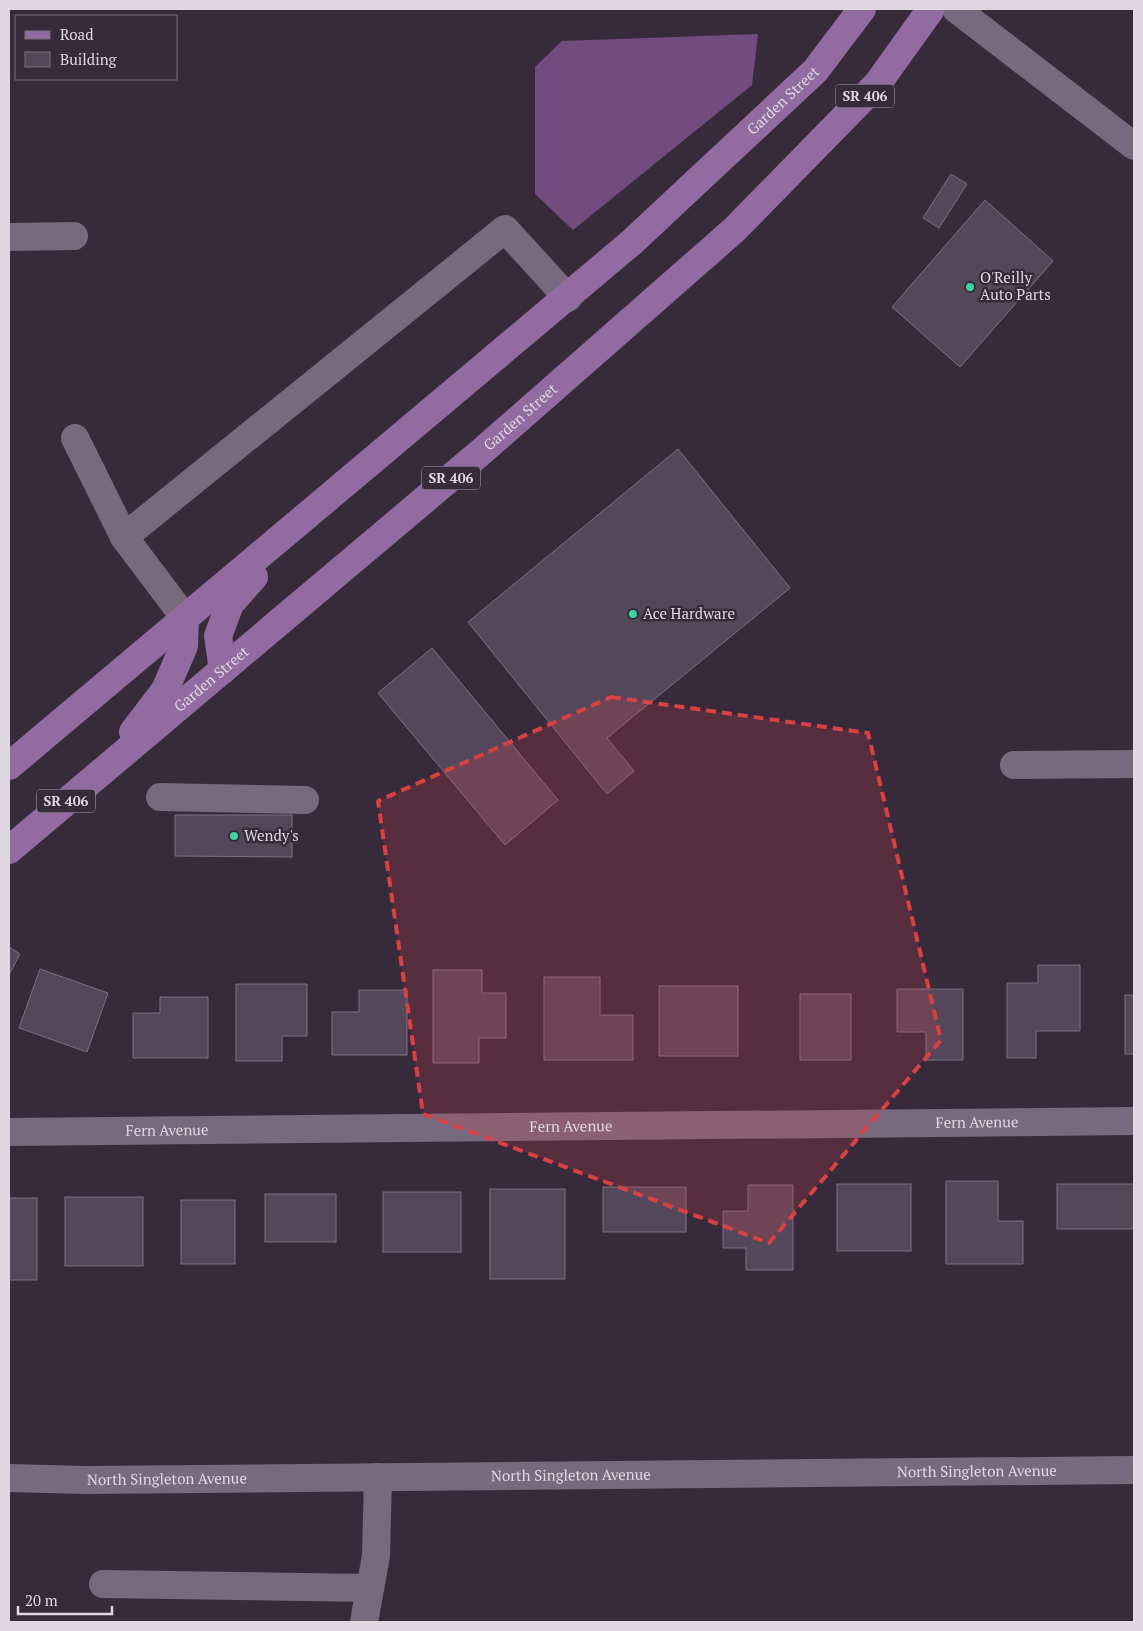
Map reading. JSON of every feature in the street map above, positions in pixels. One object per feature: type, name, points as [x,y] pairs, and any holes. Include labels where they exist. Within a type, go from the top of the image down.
[{"type":"main road","name":"Garden Street","points":[[9,766],[568,298],[632,242],[815,71],[862,9]]},
{"type":"main road","name":"Garden Street","points":[[9,850],[489,446],[734,230],[878,83],[931,9]]},
{"type":"main road","points":[[224,670],[218,636],[230,604],[302,520]]},
{"type":"main road","points":[[103,771],[165,690],[184,646],[185,618]]},
{"type":"street","points":[[956,9],[1134,146]]},
{"type":"street","points":[[124,538],[505,229],[568,298]]},
{"type":"street","points":[[9,237],[74,236]]},
{"type":"street","points":[[75,438],[124,538],[185,618]]},
{"type":"street","points":[[1014,766],[1134,764]]},
{"type":"street","points":[[160,797],[305,800]]},
{"type":"street","name":"Fern Avenue","points":[[9,1132],[1134,1121]]},
{"type":"street","name":"North Singleton Avenue","points":[[9,1478],[378,1477],[1134,1470]]},
{"type":"street","points":[[364,1622],[376,1556],[378,1477]]},
{"type":"street","points":[[103,1584],[370,1588]]},
{"type":"highlighted area","points":[[611,697],[868,733],[941,1040],[769,1243],[423,1114],[378,801]]},
{"type":"shaded area","points":[[758,34],[752,85],[573,230],[535,194],[535,67],[562,41]]},
{"type":"building","points":[[951,174],[967,184],[939,228],[923,218]]},
{"type":"building","points":[[985,200],[1053,261],[960,367],[892,307]]},
{"type":"building","points":[[678,449],[790,588],[607,738],[634,771],[607,794],[468,622]]},
{"type":"building","points":[[432,648],[558,800],[505,845],[378,693]]},
{"type":"building","name":"Wendy's","points":[[175,815],[292,815],[292,857],[175,856]]},
{"type":"building","points":[[9,947],[20,954],[9,975]]},
{"type":"building","points":[[1038,965],[1080,965],[1080,1031],[1036,1031],[1036,1058],[1007,1058],[1007,983],[1038,983]]},
{"type":"building","points":[[40,969],[108,993],[87,1052],[19,1028]]},
{"type":"building","points":[[433,970],[482,970],[482,993],[506,993],[506,1038],[479,1038],[479,1063],[433,1063]]},
{"type":"building","points":[[544,977],[600,977],[600,1015],[633,1015],[633,1060],[544,1060]]},
{"type":"building","points":[[236,984],[307,984],[307,1036],[282,1036],[282,1061],[236,1061]]},
{"type":"building","points":[[659,986],[738,986],[738,1056],[659,1056]]},
{"type":"building","points":[[897,989],[963,989],[963,1060],[926,1060],[926,1032],[897,1032]]},
{"type":"building","points":[[359,990],[407,990],[407,1055],[332,1055],[332,1012],[359,1012]]},
{"type":"building","points":[[800,994],[851,994],[851,1060],[800,1060]]},
{"type":"building","points":[[1125,995],[1134,995],[1134,1054],[1125,1054]]},
{"type":"building","points":[[160,997],[208,997],[208,1058],[133,1058],[133,1013],[160,1013]]},
{"type":"building","points":[[946,1181],[998,1181],[998,1221],[1023,1221],[1023,1264],[946,1264]]},
{"type":"building","points":[[837,1184],[911,1184],[911,1251],[837,1251]]},
{"type":"building","points":[[1057,1184],[1134,1184],[1134,1229],[1057,1229]]},
{"type":"building","points":[[748,1185],[793,1185],[793,1270],[746,1270],[746,1248],[723,1248],[723,1211],[748,1211]]},
{"type":"building","points":[[603,1187],[686,1187],[686,1232],[603,1232]]},
{"type":"building","points":[[490,1189],[565,1189],[565,1279],[490,1279]]},
{"type":"building","points":[[383,1192],[461,1192],[461,1252],[383,1252]]},
{"type":"building","points":[[265,1194],[336,1194],[336,1242],[265,1242]]},
{"type":"building","points":[[65,1197],[143,1197],[143,1266],[65,1266]]},
{"type":"building","points":[[9,1198],[37,1198],[37,1280],[9,1280]]},
{"type":"building","points":[[181,1200],[235,1200],[235,1264],[181,1264]]},
{"type":"place","name":"O'Reilly Auto Parts","points":[[970,287]]},
{"type":"place","name":"Ace Hardware","points":[[633,614]]},
{"type":"place","name":"Wendy's","points":[[234,836]]}]
